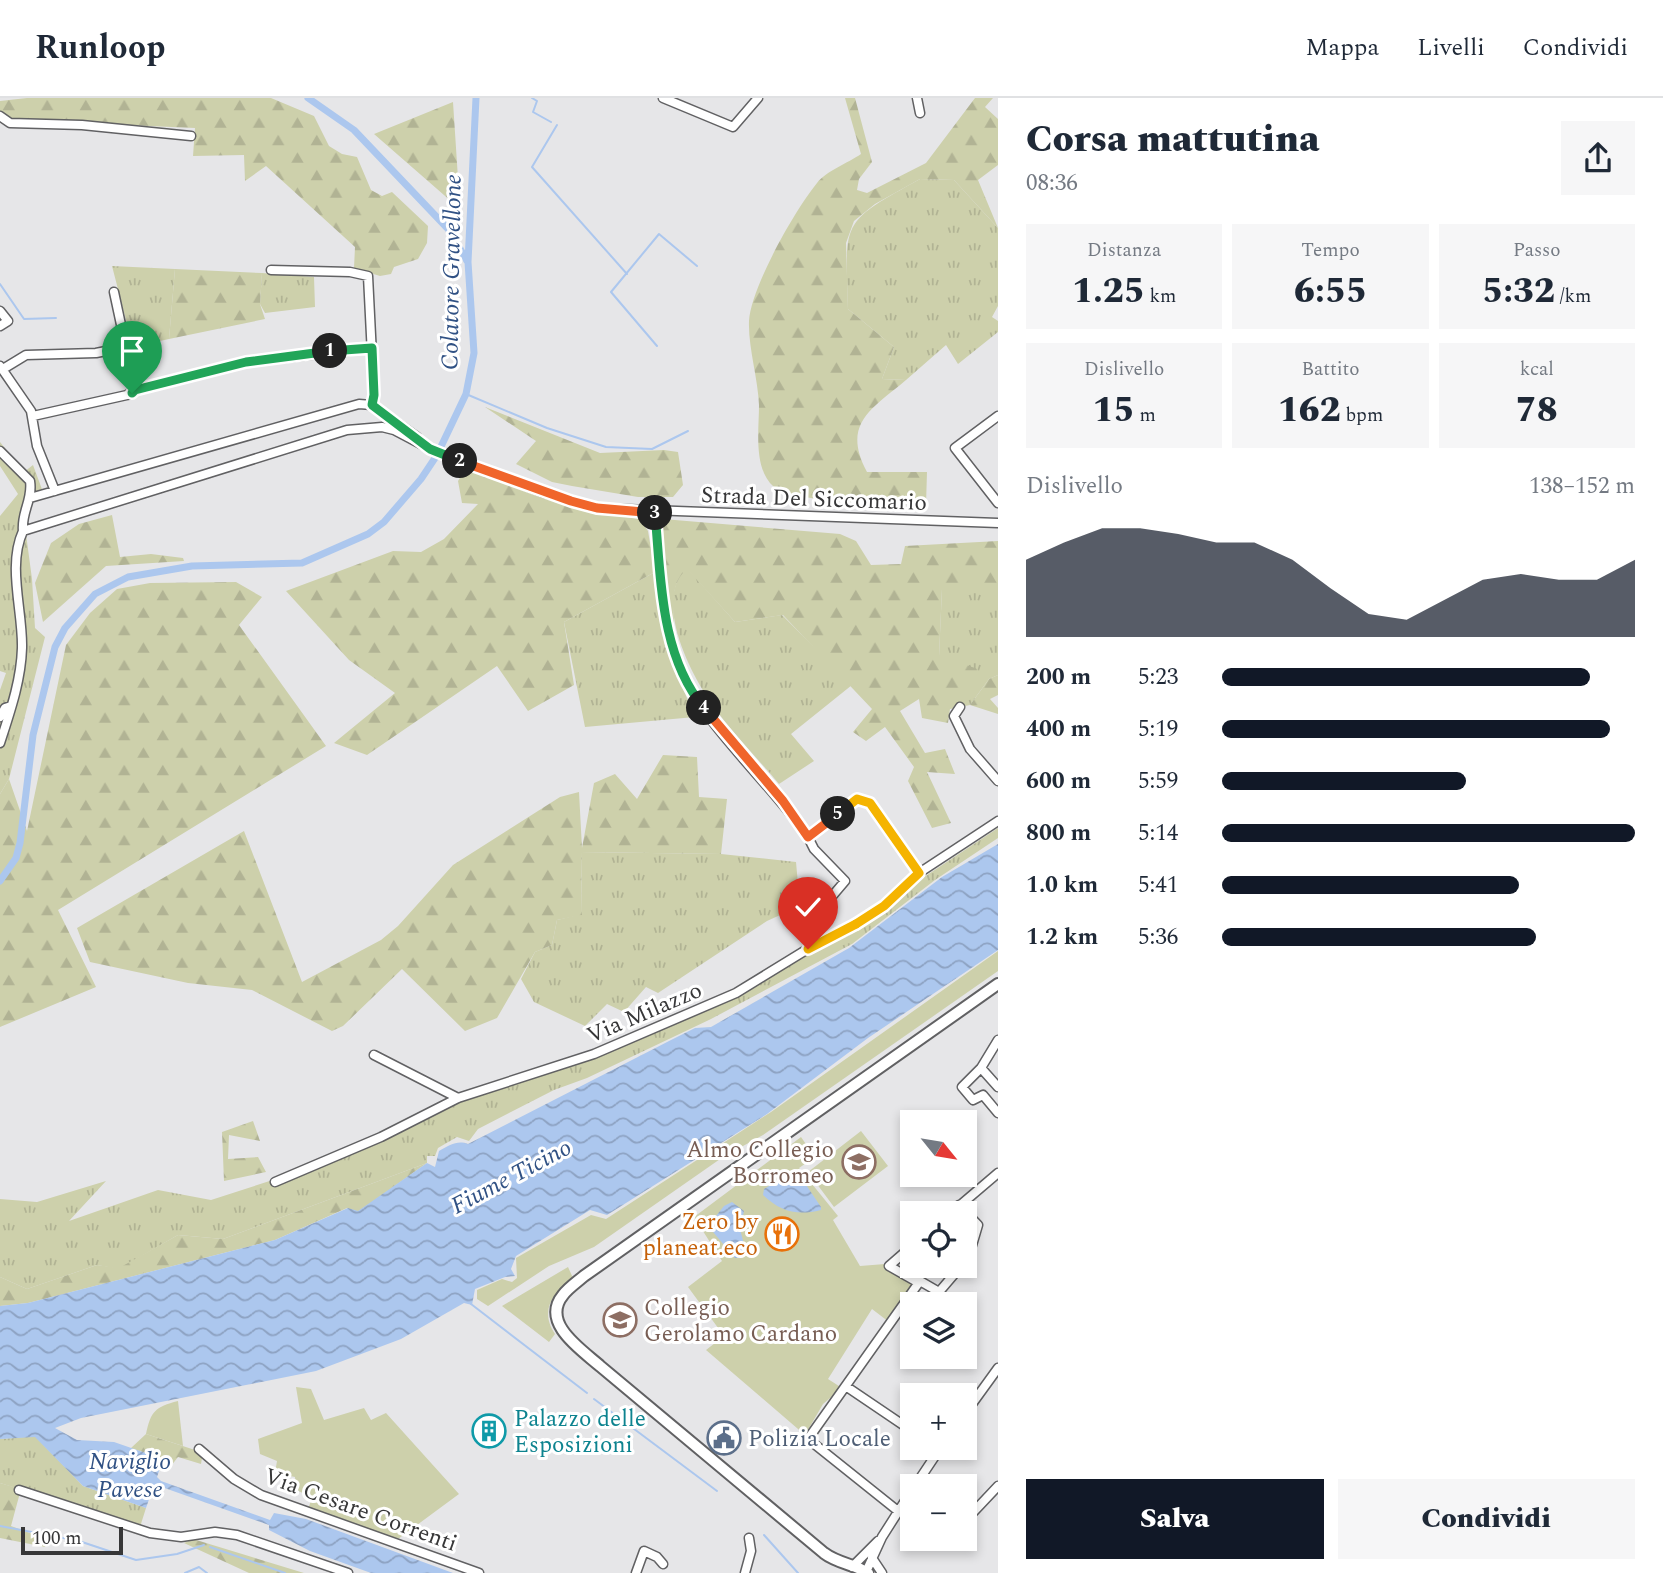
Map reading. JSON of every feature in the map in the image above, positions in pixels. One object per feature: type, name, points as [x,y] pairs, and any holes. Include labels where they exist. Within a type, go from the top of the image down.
[{"type":"main road","points":[[867,1573],[859,1567],[847,1571],[835,1562],[573,1343],[558,1322],[558,1304],[563,1295],[584,1276],[658,1222],[812,1118],[998,984]]},
{"type":"street","points":[[663,98],[733,127],[758,98]]},
{"type":"street","points":[[917,98],[920,113]]},
{"type":"street","points":[[0,116],[10,123],[82,125],[191,136]]},
{"type":"street","points":[[271,270],[351,272],[368,276],[374,395],[372,405]]},
{"type":"street","points":[[114,292],[135,390]]},
{"type":"street","points":[[0,311],[8,321],[0,326]]},
{"type":"street","points":[[55,491],[37,446],[33,416],[1,368],[35,353],[96,353],[127,347]]},
{"type":"street","points":[[33,416],[127,395],[135,390],[246,362],[372,348]]},
{"type":"street","points":[[30,498],[359,404],[372,405],[430,449]]},
{"type":"street","points":[[998,416],[956,448],[998,503]]},
{"type":"street","points":[[23,531],[347,430],[382,427],[430,449]]},
{"type":"street","name":"Strada Del Siccomario","points":[[430,449],[597,508],[998,523]]},
{"type":"street","points":[[0,450],[30,481],[30,498],[21,517],[23,531],[16,561],[22,647],[11,706],[0,743]]},
{"type":"street","points":[[655,512],[664,606],[677,663],[699,702],[783,801],[814,849],[845,881],[828,901],[817,894]]},
{"type":"street","points":[[0,717],[5,708],[11,706]]},
{"type":"street","points":[[960,707],[954,716],[970,750],[998,781]]},
{"type":"street","points":[[808,837],[857,799],[862,800],[870,803],[919,873]]},
{"type":"street","name":"Via Milazzo","points":[[275,1182],[381,1137],[458,1098],[594,1055],[736,993],[884,906],[919,873],[998,821]]},
{"type":"street","points":[[998,1040],[981,1068],[962,1087],[973,1100],[983,1095],[998,1113]]},
{"type":"street","points":[[374,1055],[458,1098]]},
{"type":"street","points":[[981,1068],[998,1087]]},
{"type":"street","points":[[965,1201],[998,1173]]},
{"type":"street","points":[[900,1256],[889,1266],[900,1272]]},
{"type":"street","points":[[912,1278],[939,1292],[951,1278]]},
{"type":"street","points":[[867,1573],[882,1537],[898,1511],[808,1439],[920,1282]]},
{"type":"street","points":[[977,1397],[998,1368]]},
{"type":"street","points":[[847,1387],[900,1424]]},
{"type":"street","name":"Via Cesare Correnti","points":[[200,1450],[234,1479],[261,1495],[479,1573]]},
{"type":"street","points":[[977,1508],[998,1486]]},
{"type":"street","points":[[19,1490],[150,1533],[181,1538],[215,1532],[237,1535],[348,1573]]},
{"type":"street","points":[[847,1571],[882,1537]]},
{"type":"street","points":[[745,1573],[751,1551],[748,1538]]},
{"type":"street","points":[[636,1573],[644,1551],[657,1557],[663,1564]]},
{"type":"street","points":[[872,1558],[882,1573]]},
{"type":"green space","points":[[27,98],[271,98],[314,116],[329,146],[342,154],[357,157],[371,190],[382,196],[392,192],[428,226],[427,243],[418,259],[394,267],[391,274],[380,276],[354,268],[355,247],[266,166],[245,181],[244,155],[193,156],[195,128],[10,120],[0,114],[0,101]]},
{"type":"green space","points":[[845,98],[855,98],[872,162],[859,179],[857,190],[867,193],[926,163],[975,98],[993,98],[985,107],[998,119],[998,165],[978,180],[998,228],[954,180],[920,179],[875,204],[854,221],[846,243],[848,309],[894,347],[882,379],[906,380],[864,418],[857,441],[860,455],[867,472],[927,472],[926,505],[846,502],[784,492],[774,487],[767,479],[760,460],[759,405],[749,331],[752,306],[776,249],[808,195],[826,175],[861,154]]},
{"type":"green space","points":[[453,102],[460,209],[374,134]]},
{"type":"green space","points":[[920,179],[954,180],[998,228],[998,306],[992,317],[998,321],[998,332],[958,364],[946,345],[906,380],[882,379],[894,347],[848,309],[849,240],[853,227],[862,216],[875,205]]},
{"type":"green space","points":[[112,266],[175,269],[169,339],[133,347]]},
{"type":"green space","points":[[175,269],[262,273],[260,304],[265,319],[169,339]]},
{"type":"green space","points":[[262,273],[314,277],[315,307],[265,313],[260,304]]},
{"type":"green space","points":[[485,407],[600,453],[664,450],[678,452],[683,485],[673,497],[638,497],[552,482],[516,464],[536,441]]},
{"type":"green space","points":[[0,442],[24,472],[33,465],[43,492],[33,494],[24,519],[35,628],[45,637],[9,779],[0,794],[0,690],[6,673],[0,671],[0,516],[18,494],[0,466]]},
{"type":"green space","points":[[466,468],[551,500],[640,519],[648,531],[655,572],[564,622],[574,685],[528,711],[497,666],[367,755],[334,743],[395,693],[349,660],[286,591],[393,551],[421,552],[444,539],[478,504],[462,503],[458,481]]},
{"type":"green space","points":[[112,515],[120,557],[151,554],[183,558],[184,561],[106,566],[43,622],[35,583],[51,543],[79,524]]},
{"type":"green space","points":[[663,519],[840,534],[856,541],[871,565],[901,564],[905,546],[998,541],[998,589],[942,589],[939,656],[978,669],[950,709],[948,723],[922,718],[919,699],[900,711],[925,753],[945,749],[955,774],[927,772],[951,823],[932,828],[908,781],[914,767],[885,727],[866,741],[853,732],[872,709],[783,615],[735,622],[687,569],[675,587],[674,625],[671,627],[662,560]]},
{"type":"green space","points":[[687,568],[735,622],[782,615],[852,685],[791,734],[814,761],[779,784],[721,716],[689,664],[676,629],[673,612],[673,595],[678,580]]},
{"type":"green space","points":[[655,572],[665,646],[695,717],[585,727],[564,622]]},
{"type":"green space","points":[[236,582],[262,597],[239,625],[326,746],[58,910],[96,987],[0,1027],[0,794],[9,779],[27,831],[66,645],[90,613],[117,589],[150,583]]},
{"type":"green space","points":[[942,589],[998,589],[998,675],[989,679],[970,705],[950,709],[939,656]]},
{"type":"green space","points":[[998,675],[998,695],[990,699],[998,708],[998,714],[970,705],[989,679]]},
{"type":"green space","points":[[663,755],[697,757],[699,797],[727,799],[721,854],[581,852],[582,915],[557,920],[552,945],[535,952],[497,1018],[465,1031],[402,969],[343,1026],[332,1031],[252,990],[188,983],[90,962],[77,928],[244,831],[302,982],[381,940],[398,926],[453,865],[560,797],[579,792],[582,848],[594,783],[615,774],[637,799]]},
{"type":"green space","points":[[998,828],[998,838],[935,880],[852,944],[711,1019],[587,1078],[554,1090],[478,1129],[469,1141],[457,1137],[438,1148],[435,1156],[427,1156],[427,1163],[223,1239],[178,1235],[119,1269],[97,1265],[27,1289],[0,1277],[0,1199],[37,1202],[106,1181],[69,1221],[158,1190],[211,1200],[282,1177],[462,1100],[576,1064],[667,1028],[752,989],[823,944],[843,938],[884,910],[909,887]]},
{"type":"green space","points":[[581,852],[721,854],[796,862],[800,906],[767,921],[658,993],[646,987],[624,1012],[607,1004],[585,1026],[534,1002],[521,979],[535,952],[552,945],[557,920],[582,914]]},
{"type":"green space","points":[[998,951],[998,971],[763,1135],[723,1157],[594,1247],[549,1266],[488,1306],[477,1299],[477,1290],[502,1279],[512,1282],[517,1278],[516,1258],[591,1215],[606,1219],[771,1112]]},
{"type":"green space","points":[[253,1121],[260,1141],[229,1135],[228,1159],[258,1157],[266,1172],[224,1181],[222,1132]]},
{"type":"green space","points":[[861,1131],[888,1166],[834,1207],[808,1172]]},
{"type":"green space","points":[[801,1137],[815,1157],[799,1168],[838,1216],[833,1220],[860,1266],[885,1264],[884,1269],[900,1275],[900,1278],[917,1282],[910,1292],[900,1292],[900,1306],[889,1322],[872,1309],[828,1379],[842,1388],[823,1404],[805,1435],[706,1350],[724,1336],[688,1287],[722,1261],[694,1217]]},
{"type":"green space","points":[[427,1163],[358,1212],[347,1208],[275,1240],[28,1303],[0,1306],[0,1277],[27,1289],[97,1265],[119,1268],[178,1235],[223,1239]]},
{"type":"green space","points":[[568,1267],[573,1278],[554,1296],[548,1310],[550,1325],[555,1334],[549,1342],[502,1306]]},
{"type":"green space","points":[[296,1387],[311,1389],[324,1420],[364,1408],[371,1420],[386,1413],[459,1494],[398,1539],[308,1510],[312,1497],[296,1490],[295,1477],[275,1473],[277,1461],[260,1454],[258,1439],[302,1423]]},
{"type":"green space","points":[[178,1401],[183,1446],[146,1434],[155,1411]]},
{"type":"green space","points":[[146,1434],[195,1450],[202,1458],[201,1464],[178,1457],[171,1466],[162,1462],[163,1459],[131,1448]]},
{"type":"green space","points":[[35,1436],[83,1486],[146,1508],[140,1527],[0,1483],[0,1439]]},
{"type":"green space","points":[[0,1483],[21,1489],[11,1526],[46,1539],[45,1547],[0,1538]]},
{"type":"green space","points":[[193,1539],[304,1573],[249,1573],[184,1543]]},
{"type":"water","points":[[998,844],[998,950],[868,1038],[767,1114],[607,1215],[590,1210],[516,1256],[511,1269],[515,1276],[505,1277],[475,1289],[472,1305],[464,1303],[401,1339],[316,1371],[81,1418],[55,1428],[77,1440],[114,1442],[163,1459],[157,1477],[161,1481],[270,1520],[274,1513],[306,1519],[453,1573],[371,1573],[310,1551],[269,1530],[269,1525],[159,1486],[153,1488],[146,1508],[83,1486],[35,1437],[0,1439],[0,1306],[28,1303],[275,1240],[348,1208],[358,1211],[427,1163],[435,1167],[439,1151],[457,1143],[468,1144],[695,1028],[711,1027],[849,948],[942,877]]},
{"type":"water","points":[[796,1170],[821,1210],[804,1213],[790,1211],[763,1195],[764,1189]]},
{"type":"water","points":[[732,1202],[744,1211],[740,1229],[746,1252],[742,1258],[735,1258],[708,1226],[724,1206]]},
{"type":"waterway","points":[[308,98],[354,130],[450,231],[467,261]]},
{"type":"waterway","name":"Colatore Gravellone","points":[[0,881],[16,858],[20,843],[33,735],[55,647],[65,628],[95,594],[128,577],[192,566],[302,563],[368,534],[384,522],[421,479],[437,455],[466,394],[474,353],[468,262],[476,98]]},
{"type":"waterway","points":[[532,98],[537,101],[533,112],[551,122]]},
{"type":"waterway","points":[[557,125],[532,167],[627,274]]},
{"type":"waterway","points":[[657,346],[611,292],[659,234],[697,266]]},
{"type":"waterway","points":[[0,284],[24,319],[56,318]]},
{"type":"waterway","points":[[466,394],[547,428],[606,447],[652,449],[688,431]]},
{"type":"waterway","points":[[471,1304],[587,1393]]},
{"type":"waterway","points":[[594,1399],[717,1491]]},
{"type":"waterway","points":[[0,1526],[79,1541],[136,1560],[177,1554],[204,1545]]},
{"type":"waterway","points":[[764,1535],[798,1573]]},
{"type":"waterway","points":[[210,1547],[285,1573]]},
{"type":"waterway","points":[[185,1573],[199,1567],[207,1573]]},
{"type":"place","name":"Almo Collegio Borromeo","points":[[859,1162]]},
{"type":"place","name":"Zero by planeat.eco","points":[[782,1234]]},
{"type":"place","name":"Collegio Gerolamo Cardano","points":[[620,1320]]},
{"type":"place","name":"Palazzo delle Esposizioni","points":[[489,1431]]},
{"type":"place","name":"Polizia Locale","points":[[724,1438]]},
{"type":"route","points":[[132,393],[176,379],[267,358],[372,348],[372,405],[430,449],[571,501],[597,508],[655,512],[664,606],[670,637],[677,663],[699,702],[783,801],[808,837],[857,799],[862,800],[870,803],[919,873],[884,906],[845,931],[808,949]]},
{"type":"water label","name":"Fiume Ticino","points":[[511,1176]]},
{"type":"water label","name":"Naviglio Pavese","points":[[130,1475]]}]
